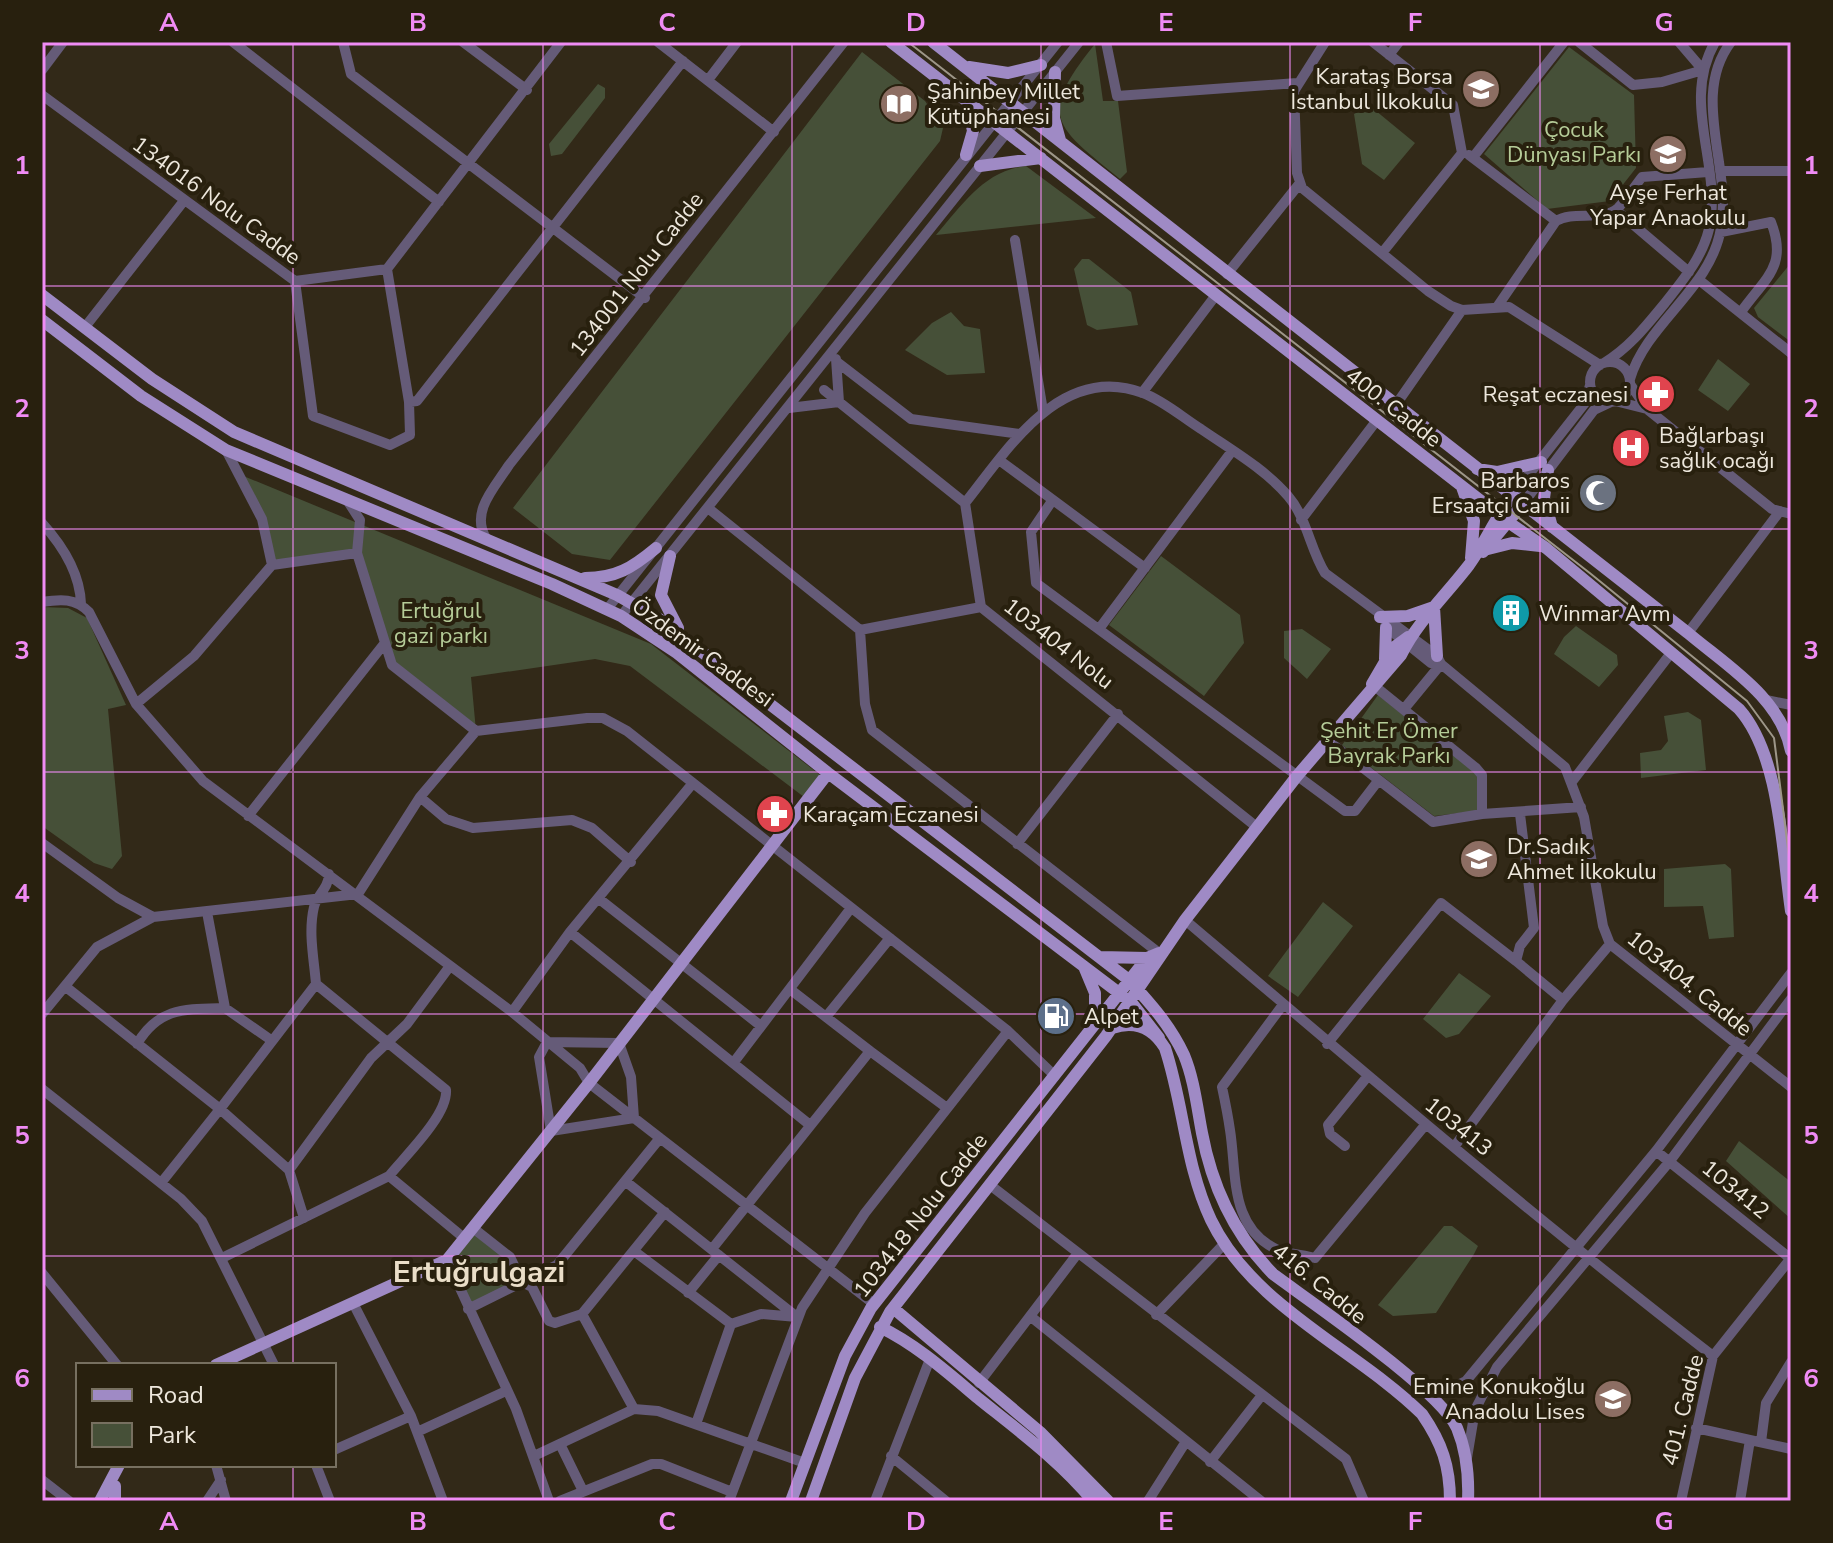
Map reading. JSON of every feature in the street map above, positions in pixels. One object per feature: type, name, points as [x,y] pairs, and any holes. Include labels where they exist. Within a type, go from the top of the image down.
[{"type":"main road","name":"400. Cadde","points":[[891,42],[1503,518],[1546,548],[1739,709],[1764,747],[1791,911]]},
{"type":"main road","name":"400. Cadde","points":[[933,42],[1688,633],[1766,700],[1787,730],[1791,751]]},
{"type":"main road","points":[[965,67],[1008,73],[1041,65]]},
{"type":"main road","points":[[1055,72],[1054,118],[1060,140]]},
{"type":"main road","points":[[966,155],[973,131],[967,101]]},
{"type":"main road","points":[[980,166],[1041,158]]},
{"type":"main road","name":"Özdemir Caddesi","points":[[42,295],[152,379],[234,432],[631,602],[684,637],[1129,980]]},
{"type":"main road","name":"Özdemir Caddesi","points":[[42,320],[141,396],[226,450],[621,616],[677,653],[828,773],[1120,992],[1136,997],[1169,1060],[1190,1161],[1211,1220],[1225,1243],[1265,1289],[1422,1414],[1440,1442],[1449,1467],[1450,1501]]},
{"type":"main road","points":[[1474,468],[1497,472],[1544,466],[1544,498],[1553,530]]},
{"type":"main road","points":[[1461,484],[1474,521],[1470,563]]},
{"type":"main road","points":[[1372,684],[1383,676],[1407,640],[1517,500]]},
{"type":"main road","points":[[1470,563],[1485,550],[1503,518]]},
{"type":"main road","points":[[1485,550],[1512,543],[1546,548]]},
{"type":"main road","points":[[578,578],[611,577],[631,570],[656,548]]},
{"type":"main road","points":[[670,556],[661,595],[668,613],[684,637]]},
{"type":"main road","points":[[1385,659],[1383,622],[1434,607]]},
{"type":"main road","points":[[1434,607],[1439,660]]},
{"type":"main road","points":[[1372,684],[1385,659],[1407,640]]},
{"type":"main road","name":"103418 Nolu Cadde","points":[[791,1501],[845,1356],[874,1304],[1129,980],[1185,920],[1372,684]]},
{"type":"main road","points":[[221,1363],[447,1260],[589,1083],[828,773]]},
{"type":"main road","points":[[1072,955],[1093,984],[1097,1009],[1095,1024]]},
{"type":"main road","points":[[1100,957],[1153,956],[1154,1007]]},
{"type":"main road","points":[[811,1501],[855,1378],[880,1327],[1151,975]]},
{"type":"main road","name":"416. Cadde","points":[[1129,980],[1136,997],[1154,1007],[1184,1055],[1215,1185],[1231,1219],[1254,1255],[1273,1274],[1423,1389],[1457,1427],[1467,1460],[1468,1501]]},
{"type":"main road","points":[[1112,1028],[1139,1026],[1159,1038]]},
{"type":"main road","points":[[893,1308],[1056,1447],[1108,1501]]},
{"type":"main road","points":[[880,1327],[902,1338],[930,1359],[1039,1447],[1093,1501]]},
{"type":"main road","points":[[100,1501],[118,1467]]},
{"type":"main road","points":[[115,1501],[119,1467]]},
{"type":"main road","points":[[109,1501],[115,1486]]},
{"type":"street","points":[[42,70],[63,42]]},
{"type":"street","points":[[233,42],[439,202]]},
{"type":"street","points":[[343,42],[351,74],[645,298]]},
{"type":"street","points":[[463,42],[527,90]]},
{"type":"street","points":[[295,281],[313,416],[390,445],[410,435],[409,402],[387,269],[561,42]]},
{"type":"street","points":[[658,42],[774,132]]},
{"type":"street","points":[[708,80],[737,42]]},
{"type":"street","name":"134001 Nolu Cadde","points":[[486,538],[480,528],[480,516],[509,465],[645,298],[844,42]]},
{"type":"street","points":[[608,608],[1058,42]]},
{"type":"street","points":[[621,616],[1079,42]]},
{"type":"street","points":[[1106,42],[1117,96],[1297,83]]},
{"type":"street","points":[[1325,42],[1294,91],[1300,183],[1311,199],[1428,291],[1462,310],[1497,307],[1517,311],[1574,351],[1602,364],[1619,364],[1647,409],[1785,512],[1688,633]]},
{"type":"street","points":[[1373,42],[1453,105],[1462,153],[1382,253]]},
{"type":"street","points":[[1389,55],[1399,42]]},
{"type":"street","points":[[1474,156],[1564,42]]},
{"type":"street","points":[[1579,42],[1633,85],[1662,82],[1703,70]]},
{"type":"street","points":[[1679,42],[1703,70]]},
{"type":"street","points":[[1544,466],[1585,403],[1590,383],[1602,364],[1628,348],[1689,272],[1709,230],[1712,210],[1699,85],[1715,42]]},
{"type":"street","points":[[1517,500],[1594,410],[1627,393],[1636,358],[1699,280],[1721,232],[1724,210],[1711,86],[1717,64],[1731,42]]},
{"type":"street","points":[[409,402],[417,401],[683,61]]},
{"type":"street","name":"134016 Nolu Cadde","points":[[42,95],[183,202],[295,281],[387,269]]},
{"type":"street","points":[[1462,153],[1474,156],[1556,221]]},
{"type":"street","points":[[1720,171],[1791,171]]},
{"type":"street","points":[[1497,307],[1556,221],[1565,215],[1603,214],[1616,210],[1642,177],[1708,172]]},
{"type":"street","points":[[1227,274],[1300,183]]},
{"type":"street","points":[[85,327],[183,202]]},
{"type":"street","points":[[1616,210],[1689,272]]},
{"type":"street","points":[[1721,232],[1771,222],[1778,241],[1779,260],[1741,312]]},
{"type":"street","points":[[1015,240],[1043,411]]},
{"type":"street","points":[[1699,280],[1791,353]]},
{"type":"street","points":[[1142,393],[1216,295]]},
{"type":"street","points":[[1395,406],[1462,310]]},
{"type":"street","points":[[836,348],[839,402]]},
{"type":"street","points":[[1574,351],[1597,397],[1647,409]]},
{"type":"street","points":[[837,362],[911,419],[1020,434]]},
{"type":"street","points":[[824,390],[965,503],[1020,434],[1043,411],[1065,397],[1090,389],[1116,388],[1142,393],[1232,451],[1289,497],[1313,554],[1325,573],[1383,622]]},
{"type":"street","points":[[789,408],[839,402]]},
{"type":"street","points":[[1301,520],[1377,420]]},
{"type":"street","points":[[226,450],[253,497],[265,529],[272,565]]},
{"type":"street","points":[[1099,629],[1232,451]]},
{"type":"street","points":[[999,460],[1145,568]]},
{"type":"street","points":[[1052,501],[1031,532],[1036,583],[1345,811],[1355,811],[1378,781]]},
{"type":"street","points":[[349,503],[358,513],[361,526],[357,553],[392,665],[476,731]]},
{"type":"street","name":"103404 Nolu","points":[[965,503],[981,607],[1258,828]]},
{"type":"street","points":[[708,508],[860,630],[865,704],[872,730],[1153,956]]},
{"type":"street","points":[[361,526],[382,516]]},
{"type":"street","points":[[42,523],[68,559],[81,585],[81,604]]},
{"type":"street","points":[[136,704],[194,656],[272,565],[357,553]]},
{"type":"street","points":[[42,602],[68,600],[81,604],[97,623],[136,704],[176,754],[248,816],[358,894],[512,1012],[580,1068],[589,1083],[874,1304]]},
{"type":"street","points":[[860,630],[981,607]]},
{"type":"street","name":"103404. Cadde","points":[[1383,622],[1439,660],[1565,767],[1581,807],[1603,926],[1610,944],[1791,1087]]},
{"type":"street","points":[[248,816],[384,644]]},
{"type":"street","points":[[1571,783],[1671,653]]},
{"type":"street","points":[[1404,709],[1439,660]]},
{"type":"street","points":[[1372,684],[1482,775],[1482,814]]},
{"type":"street","points":[[1766,700],[1791,705]]},
{"type":"street","points":[[1017,844],[1118,714]]},
{"type":"street","points":[[42,1014],[97,947],[153,917],[358,894],[420,797],[476,731],[603,718],[627,731],[1008,1031],[1055,1076]]},
{"type":"street","points":[[1327,740],[1433,822],[1482,814],[1520,814],[1581,807]]},
{"type":"street","points":[[512,1012],[570,932],[631,862],[693,783]]},
{"type":"street","points":[[420,797],[446,819],[473,828],[572,820],[592,828],[631,862]]},
{"type":"street","points":[[1516,961],[1520,946],[1534,928],[1520,814]]},
{"type":"street","points":[[42,843],[118,898],[153,917]]},
{"type":"street","points":[[161,1183],[316,984],[311,920],[315,901],[325,891],[329,874]]},
{"type":"street","points":[[598,898],[761,1026]]},
{"type":"street","points":[[1327,1044],[1441,903],[1563,1000]]},
{"type":"street","points":[[734,1062],[851,908]]},
{"type":"street","points":[[207,912],[225,1008]]},
{"type":"street","name":"103413","points":[[1185,920],[1327,1044],[1589,1260],[1713,1356]]},
{"type":"street","points":[[570,932],[810,1125]]},
{"type":"street","points":[[826,1017],[890,938]]},
{"type":"street","points":[[1454,1147],[1563,1000],[1610,944]]},
{"type":"street","points":[[289,1170],[371,1058],[407,1024],[450,966]]},
{"type":"street","points":[[1423,1389],[1445,1391],[1466,1381],[1656,1151],[1738,1047],[1791,973]]},
{"type":"street","points":[[222,1258],[389,1176],[447,1100],[446,1090],[436,1080],[316,984]]},
{"type":"street","points":[[66,987],[220,1109],[289,1170],[304,1218]]},
{"type":"street","points":[[791,990],[947,1108]]},
{"type":"street","name":"416. Cadde","points":[[1467,1460],[1475,1410],[1489,1379],[1670,1161],[1791,999]]},
{"type":"street","points":[[1282,1006],[1222,1087],[1231,1131],[1236,1197],[1244,1220],[1257,1235],[1278,1249],[1315,1258],[1426,1124]]},
{"type":"street","points":[[137,1044],[155,1019],[166,1014],[225,1008],[271,1040]]},
{"type":"street","points":[[560,1501],[586,1494],[652,1464],[730,1497],[797,1317],[865,1213],[1008,1031]]},
{"type":"street","points":[[547,1042],[619,1043],[631,1077],[634,1118]]},
{"type":"street","points":[[547,1042],[539,1057],[551,1131],[634,1118]]},
{"type":"street","points":[[688,1293],[746,1204],[870,1051]]},
{"type":"street","points":[[1345,1146],[1330,1134],[1328,1125],[1367,1077]]},
{"type":"street","points":[[42,1089],[161,1183],[202,1221],[273,1363]]},
{"type":"street","points":[[468,1309],[557,1265],[660,1138]]},
{"type":"street","name":"103412","points":[[1656,1151],[1791,1259]]},
{"type":"street","points":[[389,1176],[469,1233],[510,1257],[522,1282],[532,1287],[549,1321],[555,1323],[582,1314],[665,1212]]},
{"type":"street","points":[[625,1181],[797,1317]]},
{"type":"street","points":[[990,1185],[1346,1459],[1364,1501]]},
{"type":"street","points":[[1156,1315],[1225,1243]]},
{"type":"street","points":[[634,1251],[731,1324]]},
{"type":"street","points":[[979,1383],[1078,1253]]},
{"type":"street","name":"401. Cadde","points":[[1681,1501],[1713,1356],[1791,1259]]},
{"type":"street","points":[[447,1260],[536,1455],[549,1501]]},
{"type":"street","points":[[42,1273],[115,1363]]},
{"type":"street","points":[[353,1303],[411,1416],[443,1501]]},
{"type":"street","points":[[582,1314],[634,1409]]},
{"type":"street","points":[[731,1324],[761,1314],[797,1317]]},
{"type":"street","points":[[1030,1316],[1261,1501]]},
{"type":"street","points":[[696,1424],[731,1324]]},
{"type":"street","points":[[875,1501],[930,1359]]},
{"type":"street","points":[[1740,1501],[1766,1403],[1791,1362]]},
{"type":"street","points":[[417,1432],[506,1391]]},
{"type":"street","points":[[1210,1462],[1262,1395]]},
{"type":"street","points":[[536,1455],[634,1409],[658,1411],[805,1463]]},
{"type":"street","points":[[336,1449],[411,1416]]},
{"type":"street","points":[[1696,1428],[1791,1449]]},
{"type":"street","points":[[1148,1501],[1185,1443]]},
{"type":"street","points":[[560,1444],[586,1494]]},
{"type":"street","points":[[891,1456],[946,1501]]},
{"type":"street","points":[[217,1467],[226,1501]]},
{"type":"street","points":[[317,1467],[330,1501]]},
{"type":"street","points":[[207,1501],[221,1480]]},
{"type":"street","points":[[42,1483],[58,1501]]},
{"type":"street","points":[[42,1483],[69,1501]]},
{"type":"green space","points":[[1095,44],[1103,101],[1118,101],[1127,172],[1120,179],[1080,146],[1061,119],[1060,105],[1065,88]]},
{"type":"green space","name":"Çocuk Dünyası Parkı","points":[[1569,47],[1634,95],[1636,168],[1610,201],[1547,209],[1484,154]]},
{"type":"green space","points":[[862,52],[925,101],[943,128],[940,141],[610,560],[572,554],[513,508]]},
{"type":"green space","points":[[598,84],[605,88],[605,98],[562,154],[551,156],[549,144]]},
{"type":"green space","points":[[1370,106],[1415,143],[1384,180],[1362,164],[1354,114]]},
{"type":"green space","points":[[1026,166],[1096,218],[936,235],[986,182],[1011,169]]},
{"type":"green space","points":[[1791,239],[1791,342],[1758,317],[1754,308],[1790,264]]},
{"type":"green space","points":[[1082,259],[1089,259],[1131,292],[1138,325],[1097,330],[1087,325],[1074,269]]},
{"type":"green space","points":[[951,312],[964,326],[980,329],[985,373],[947,375],[905,350],[932,323]]},
{"type":"green space","points":[[1718,359],[1750,384],[1728,411],[1698,390]]},
{"type":"green space","name":"Ertuğrul gazi parkı","points":[[241,475],[651,644],[824,778],[808,800],[630,666],[595,659],[471,677],[476,731],[392,665],[357,553],[272,565],[267,539]]},
{"type":"green space","points":[[1161,556],[1240,615],[1244,643],[1204,696],[1109,625]]},
{"type":"green space","points":[[42,607],[68,608],[87,618],[126,705],[108,709],[122,856],[112,869],[94,863],[42,826]]},
{"type":"green space","points":[[1576,626],[1617,655],[1618,665],[1599,687],[1554,654],[1564,637]]},
{"type":"green space","points":[[1302,629],[1331,649],[1307,679],[1284,658],[1284,631]]},
{"type":"green space","name":"Şehit Er Ömer Bayrak Parkı","points":[[1378,695],[1477,774],[1477,811],[1434,816],[1342,745]]},
{"type":"green space","points":[[1688,712],[1701,720],[1706,770],[1641,778],[1640,753],[1661,750],[1668,741],[1664,716]]},
{"type":"green space","points":[[1725,864],[1731,869],[1734,937],[1709,939],[1703,906],[1664,907],[1664,869]]},
{"type":"green space","points":[[1323,902],[1353,926],[1298,997],[1268,976]]},
{"type":"green space","points":[[1459,973],[1491,996],[1459,1034],[1446,1038],[1423,1019]]},
{"type":"green space","points":[[1739,1141],[1791,1182],[1791,1219],[1726,1161]]},
{"type":"green space","points":[[1444,1226],[1452,1226],[1478,1246],[1474,1254],[1436,1313],[1393,1316],[1378,1305]]},
{"type":"green space","points":[[473,1228],[510,1257],[522,1282],[468,1309],[447,1260]]},
{"type":"tram line","points":[[908,42],[1591,574],[1747,701],[1774,738],[1791,872]]},
{"type":"place","name":"Karataş Borsa İstanbul İlkokulu","points":[[1481,89]]},
{"type":"place","name":"Şahinbey Millet Kütüphanesi","points":[[899,104]]},
{"type":"place","name":"Ayşe Ferhat Yapar Anaokulu","points":[[1668,154]]},
{"type":"place","name":"Reşat eczanesi","points":[[1656,394]]},
{"type":"place","name":"Bağlarbaşı sağlık ocağı","points":[[1631,448]]},
{"type":"place","name":"Barbaros Ersaatçi Camii","points":[[1598,493]]},
{"type":"place","name":"Winmar Avm","points":[[1511,613]]},
{"type":"place","name":"Karaçam Eczanesi","points":[[775,814]]},
{"type":"place","name":"Dr.Sadık Ahmet İlkokulu","points":[[1479,859]]},
{"type":"place","name":"Alpet","points":[[1056,1016]]},
{"type":"place","name":"Emine Konukoğlu Anadolu Lises","points":[[1613,1399]]},
{"type":"district","name":"Ertuğrulgazi","points":[[479,1272]]}]
